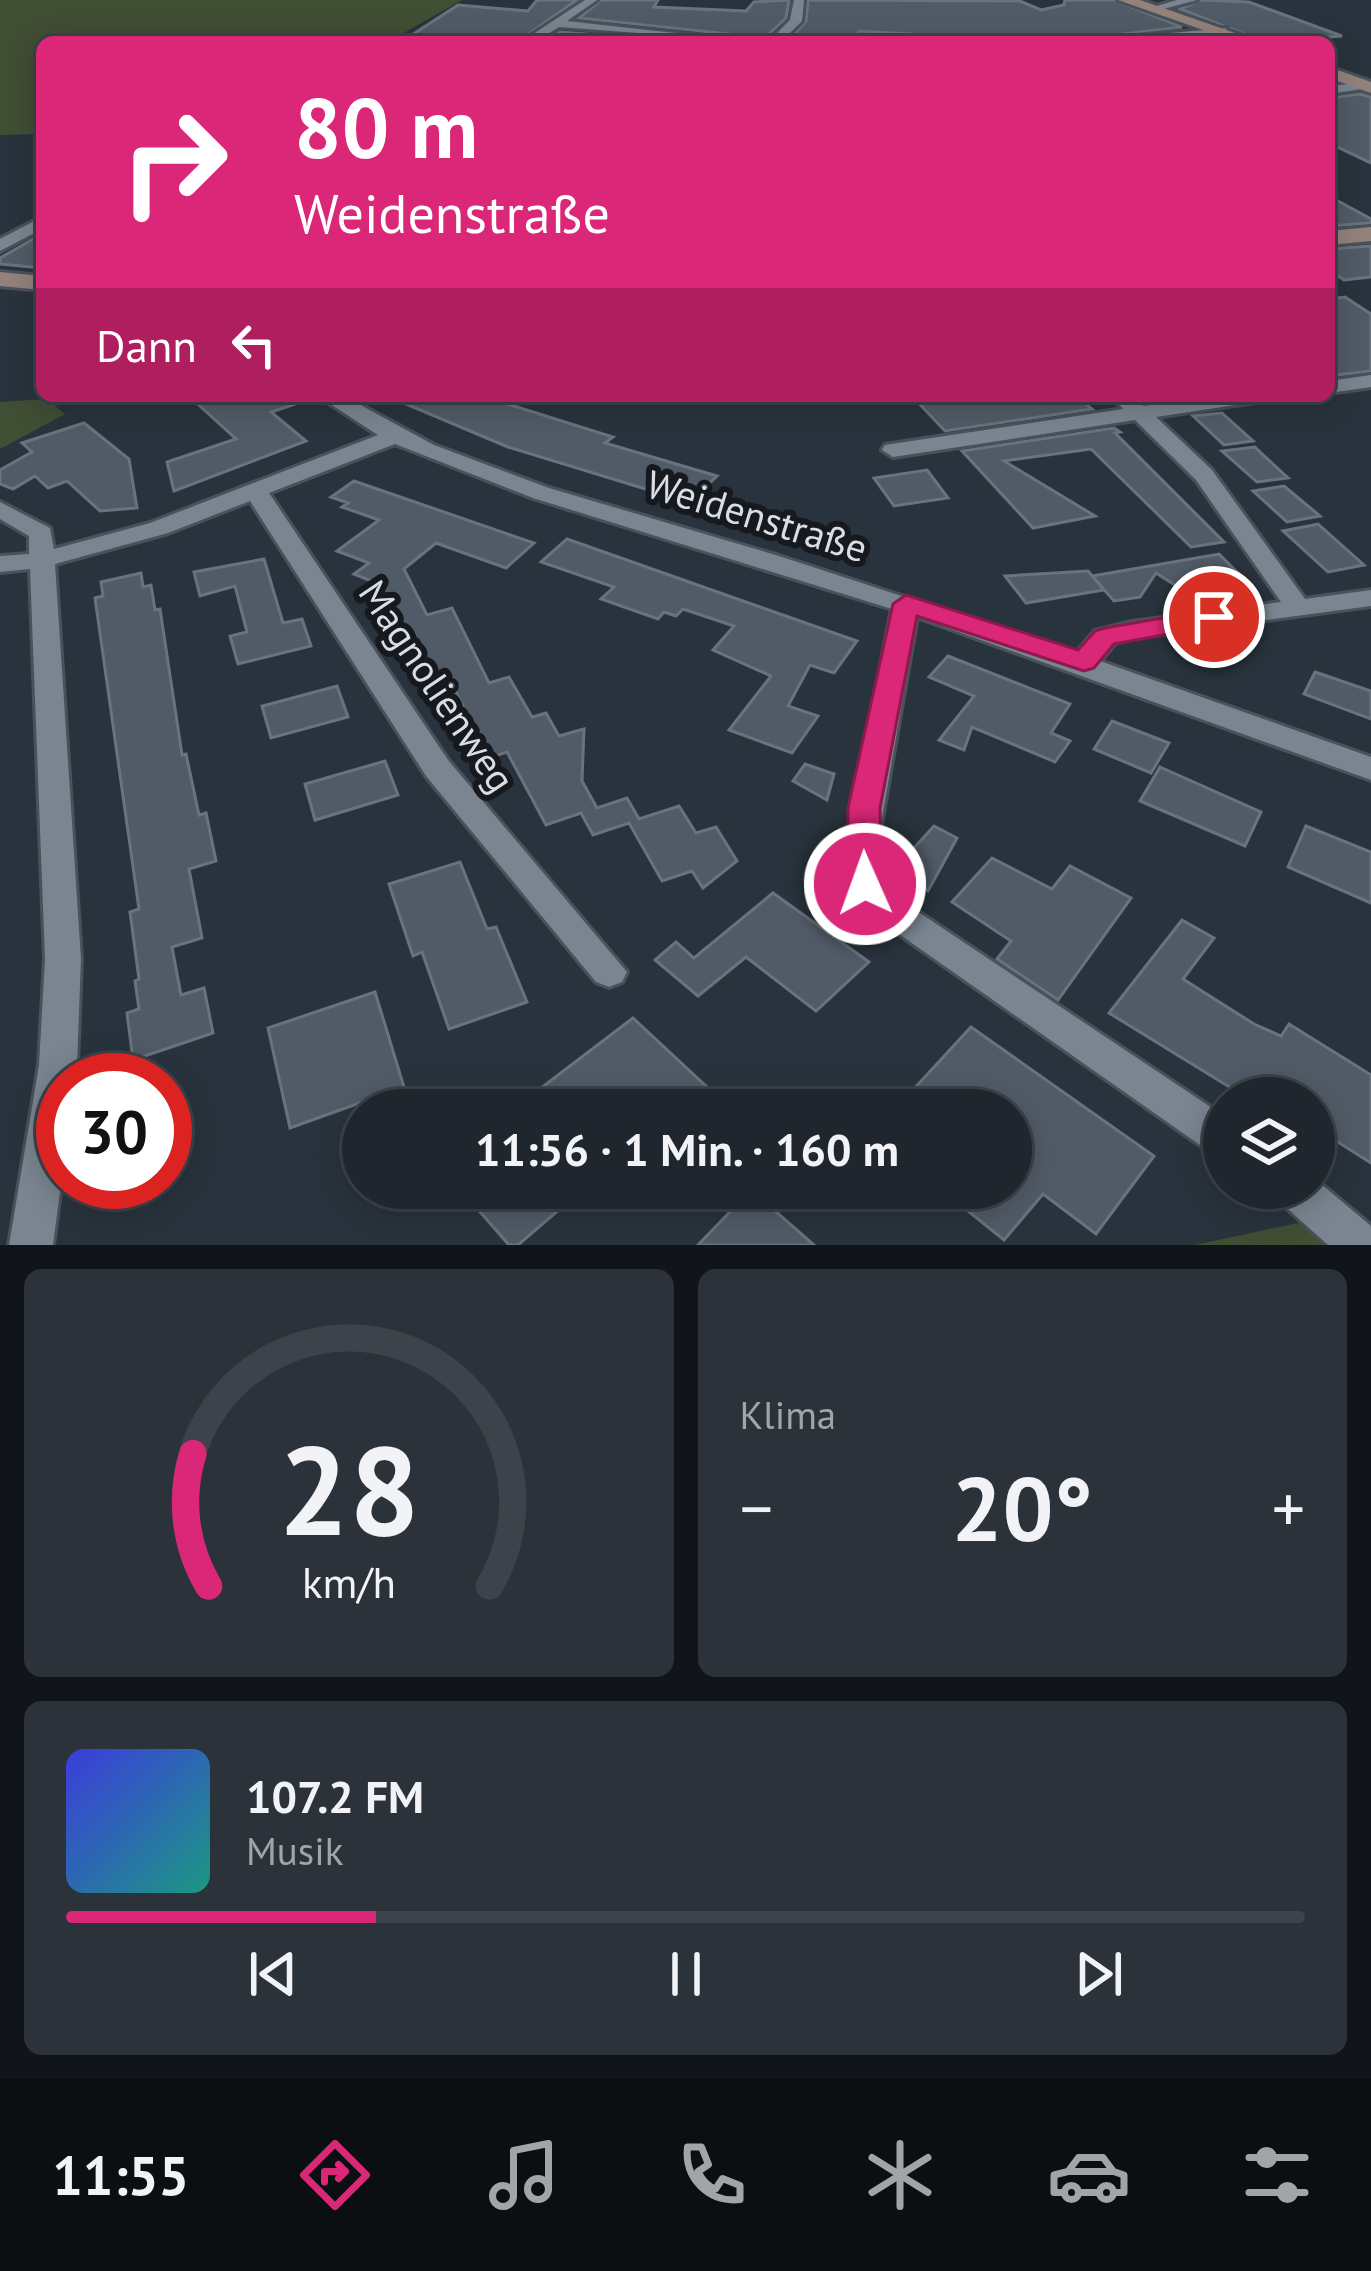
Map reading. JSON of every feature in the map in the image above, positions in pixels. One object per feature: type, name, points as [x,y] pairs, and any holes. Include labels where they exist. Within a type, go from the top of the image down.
[{"type":"street","points":[[539,36],[592,0]]},
{"type":"street","points":[[780,36],[796,21],[799,0]]},
{"type":"street","points":[[1125,0],[1238,36]]},
{"type":"street","points":[[1156,8],[1192,0]]},
{"type":"street","points":[[562,24],[691,36]]},
{"type":"street","points":[[1168,36],[1223,30]]},
{"type":"street","points":[[656,36],[660,33]]},
{"type":"street","points":[[1335,74],[1367,87]]},
{"type":"street","points":[[1335,90],[1367,87]]},
{"type":"street","points":[[0,247],[36,226]]},
{"type":"street","points":[[1335,237],[1371,234]]},
{"type":"street","points":[[0,279],[36,282]]},
{"type":"street","points":[[1335,386],[1371,381]]},
{"type":"street","name":"Weidenstraße","points":[[338,402],[392,437],[1084,662],[1371,769]]},
{"type":"street","points":[[893,450],[1130,403],[1204,475],[1296,605]]},
{"type":"street","points":[[0,564],[42,560],[257,493],[392,437]]},
{"type":"street","name":"Magnolienweg","points":[[257,493],[437,768],[609,972]]},
{"type":"street","points":[[0,509],[41,533],[63,959],[58,1065],[32,1245]]},
{"type":"street","points":[[1084,662],[1105,637],[1296,605],[1371,598]]},
{"type":"street","points":[[906,604],[864,808],[865,884],[878,902],[1203,1125]]},
{"type":"street","points":[[1319,1209],[1360,1245]]},
{"type":"green space","points":[[0,0],[462,0],[399,36],[36,36],[36,134],[0,135]]},
{"type":"green space","points":[[0,402],[51,402],[65,414],[0,449]]},
{"type":"green space","points":[[1312,1220],[1343,1245],[1195,1245]]},
{"type":"building","points":[[537,0],[577,0],[526,36],[410,36],[458,5],[528,11]]},
{"type":"building","points":[[601,0],[658,0],[654,7],[746,11],[754,2],[789,0],[786,18],[769,34],[747,36],[579,18]]},
{"type":"building","points":[[808,0],[1020,1],[1041,10],[1064,5],[1065,0],[1114,0],[1182,27],[1106,36],[912,36],[859,31],[857,36],[793,36],[806,21]]},
{"type":"building","points":[[1201,0],[1249,2],[1342,36],[1250,36],[1180,9]]},
{"type":"building","points":[[560,32],[615,36],[553,36]]},
{"type":"building","points":[[1335,97],[1371,97],[1371,163],[1335,146]]},
{"type":"building","points":[[1335,199],[1371,219],[1371,223],[1335,226]]},
{"type":"building","points":[[36,237],[36,267],[0,264],[0,258]]},
{"type":"building","points":[[1371,246],[1371,277],[1344,280],[1335,274],[1335,249]]},
{"type":"building","points":[[1345,297],[1371,314],[1371,371],[1335,375],[1335,298]]},
{"type":"building","points":[[196,402],[302,402],[271,412],[306,441],[174,491],[167,462],[236,439]]},
{"type":"building","points":[[401,402],[501,402],[613,437],[605,443],[717,476],[692,500],[508,447]]},
{"type":"building","points":[[918,402],[1083,402],[1092,409],[945,431]]},
{"type":"building","points":[[1222,413],[1253,441],[1224,445],[1193,416]]},
{"type":"building","points":[[84,423],[129,459],[137,508],[100,511],[67,481],[48,488],[35,476],[13,489],[0,484],[0,470],[32,452],[22,443]]},
{"type":"building","points":[[1114,428],[1224,542],[1191,547],[1091,449],[1004,461],[1095,516],[1033,528],[962,451]]},
{"type":"building","points":[[1255,447],[1288,478],[1257,482],[1222,451]]},
{"type":"building","points":[[927,470],[948,498],[894,506],[874,478]]},
{"type":"building","points":[[354,481],[534,543],[506,568],[436,543],[404,569],[427,615],[452,608],[489,683],[509,677],[532,717],[546,713],[559,736],[584,729],[582,781],[597,808],[627,798],[639,819],[679,806],[696,833],[716,827],[737,861],[703,888],[692,871],[662,881],[629,823],[593,835],[581,813],[546,825],[507,752],[489,758],[456,692],[441,696],[412,635],[400,638],[374,582],[354,574],[369,563],[337,551],[379,520],[342,507],[348,503],[331,497]]},
{"type":"building","points":[[1284,486],[1320,516],[1287,522],[1253,491]]},
{"type":"building","points":[[1318,524],[1364,565],[1328,572],[1283,531]]},
{"type":"building","points":[[567,539],[857,641],[834,673],[810,665],[788,706],[818,716],[792,753],[729,730],[771,676],[713,650],[734,626],[683,609],[676,616],[664,612],[658,619],[601,599],[614,587],[541,562]]},
{"type":"building","points":[[1219,554],[1249,584],[1189,594],[1156,573],[1140,597],[1114,601],[1092,576]]},
{"type":"building","points":[[264,559],[283,623],[302,619],[311,646],[238,664],[230,636],[247,632],[235,586],[200,596],[194,572]]},
{"type":"building","points":[[1088,571],[1104,590],[1026,603],[1005,576]]},
{"type":"building","points":[[141,573],[143,587],[151,585],[155,610],[160,609],[182,755],[186,754],[199,815],[206,813],[216,861],[189,869],[202,938],[172,947],[181,995],[204,988],[213,1033],[154,1053],[132,1053],[127,1013],[139,1009],[130,912],[139,909],[95,598],[103,596],[101,582]]},
{"type":"building","points":[[948,656],[1070,704],[1051,733],[1070,741],[1055,762],[972,727],[964,750],[939,740],[974,696],[929,677]]},
{"type":"building","points":[[1315,672],[1371,691],[1371,719],[1304,694]]},
{"type":"building","points":[[337,686],[348,717],[271,738],[262,706]]},
{"type":"building","points":[[1112,721],[1169,743],[1151,773],[1094,749]]},
{"type":"building","points":[[385,761],[398,795],[315,820],[305,784]]},
{"type":"building","points":[[805,764],[834,774],[827,800],[793,781]]},
{"type":"building","points":[[1160,767],[1261,812],[1245,846],[1140,801]]},
{"type":"building","points":[[934,826],[957,838],[928,891],[893,871]]},
{"type":"building","points":[[1306,826],[1371,852],[1371,903],[1288,867]]},
{"type":"building","points":[[992,858],[1052,889],[1070,866],[1131,898],[1058,1000],[997,959],[1011,941],[952,902]]},
{"type":"building","points":[[460,862],[487,929],[496,927],[527,1002],[449,1029],[422,952],[413,956],[389,884]]},
{"type":"building","points":[[773,893],[869,962],[816,1011],[746,957],[698,996],[655,960],[676,942],[694,958]]},
{"type":"building","points":[[1182,920],[1214,938],[1183,979],[1281,1036],[1289,1024],[1371,1075],[1371,1163],[1335,1140],[1335,1077],[1213,1077],[1109,1013]]},
{"type":"building","points":[[375,992],[404,1087],[342,1089],[342,1109],[290,1128],[268,1028]]},
{"type":"building","points":[[633,1018],[708,1088],[707,1089],[540,1089]]},
{"type":"building","points":[[971,1027],[1154,1156],[1096,1234],[1043,1194],[1032,1207],[1032,1089],[914,1089]]},
{"type":"building","points":[[477,1209],[560,1209],[518,1245],[509,1245]]},
{"type":"building","points":[[733,1209],[773,1209],[814,1245],[698,1245]]},
{"type":"building","points":[[970,1209],[1030,1209],[1004,1240]]},
{"type":"route","points":[[865,884],[860,847],[864,808],[906,604],[1084,662],[1105,637],[1214,617]]}]
